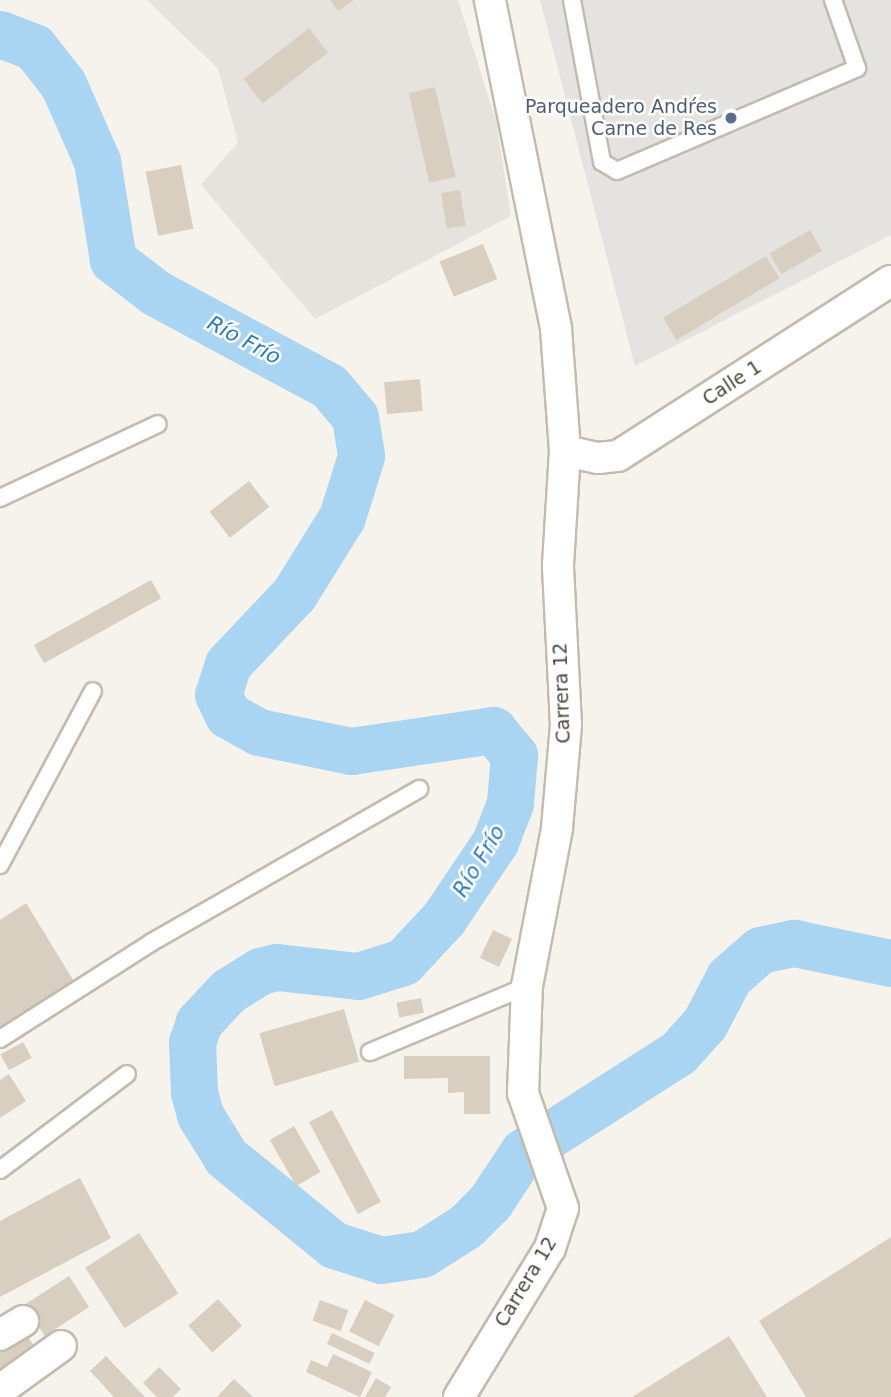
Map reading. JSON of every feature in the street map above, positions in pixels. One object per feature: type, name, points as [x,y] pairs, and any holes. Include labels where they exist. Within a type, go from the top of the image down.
[{"type":"street","name":"Carrera 12","points":[[459,1397],[550,1248],[563,1208],[523,1093],[527,986],[557,828],[566,726],[558,565],[565,451],[556,328],[490,0]]},
{"type":"street","name":"Calle 1","points":[[565,451],[598,458],[618,456],[891,281]]},
{"type":"street","points":[[0,1390],[61,1346]]},
{"type":"lane","points":[[572,0],[602,162],[617,171],[857,68],[833,0]]},
{"type":"lane","points":[[0,498],[159,424]]},
{"type":"lane","points":[[0,865],[93,691]]},
{"type":"lane","points":[[0,1040],[152,942],[419,789]]},
{"type":"lane","points":[[370,1052],[527,986]]},
{"type":"lane","points":[[0,1170],[127,1074]]},
{"type":"shaded area","points":[[147,0],[458,0],[496,121],[511,216],[315,319],[201,185],[238,142],[218,69]]},
{"type":"shaded area","name":"Parqueadero Andŕes Carne de Res","points":[[540,0],[891,0],[891,235],[635,366]]},
{"type":"building","points":[[330,0],[354,0],[338,11]]},
{"type":"building","points":[[309,28],[328,52],[263,104],[244,79]]},
{"type":"building","points":[[435,87],[456,177],[429,183],[409,93]]},
{"type":"building","points":[[181,165],[193,229],[158,236],[146,172]]},
{"type":"building","points":[[460,190],[466,226],[447,229],[441,193]]},
{"type":"building","points":[[810,230],[822,251],[781,274],[769,254]]},
{"type":"building","points":[[483,244],[497,279],[454,297],[439,262]]},
{"type":"building","points":[[766,256],[779,278],[677,340],[663,318]]},
{"type":"building","points":[[420,379],[423,411],[387,414],[384,382]]},
{"type":"building","points":[[249,481],[269,507],[230,538],[210,512]]},
{"type":"building","points":[[151,580],[161,598],[44,663],[34,645]]},
{"type":"building","points":[[26,903],[75,983],[0,1030],[0,920]]},
{"type":"building","points":[[493,930],[512,939],[499,967],[480,958]]},
{"type":"building","points":[[421,998],[424,1013],[399,1017],[396,1003]]},
{"type":"building","points":[[344,1009],[359,1062],[275,1086],[259,1033]]},
{"type":"building","points":[[23,1042],[32,1058],[9,1070],[0,1055]]},
{"type":"building","points":[[404,1056],[490,1056],[490,1114],[464,1114],[464,1092],[448,1093],[448,1078],[404,1079]]},
{"type":"building","points":[[9,1074],[26,1101],[0,1118],[0,1080]]},
{"type":"building","points":[[332,1110],[381,1202],[358,1214],[309,1122]]},
{"type":"building","points":[[294,1126],[320,1172],[296,1186],[270,1140]]},
{"type":"building","points":[[80,1178],[111,1238],[0,1297],[0,1221]]},
{"type":"building","points":[[139,1233],[178,1293],[125,1328],[85,1268]]},
{"type":"building","points":[[891,1237],[891,1397],[806,1397],[759,1321]]},
{"type":"building","points":[[69,1276],[89,1307],[45,1336],[25,1305]]},
{"type":"building","points":[[218,1299],[242,1326],[212,1353],[188,1326]]},
{"type":"building","points":[[320,1300],[348,1310],[341,1331],[312,1321]]},
{"type":"building","points":[[365,1300],[394,1315],[379,1346],[349,1331]]},
{"type":"building","points":[[23,1328],[41,1358],[0,1383],[0,1341]]},
{"type":"building","points":[[332,1333],[375,1353],[370,1364],[327,1344]]},
{"type":"building","points":[[729,1336],[767,1397],[632,1397]]},
{"type":"building","points":[[333,1354],[372,1372],[360,1397],[306,1372],[311,1360],[327,1367]]},
{"type":"building","points":[[106,1356],[145,1397],[114,1397],[90,1371]]},
{"type":"building","points":[[159,1367],[181,1389],[173,1397],[157,1397],[143,1383]]},
{"type":"building","points":[[376,1378],[391,1387],[385,1397],[365,1397]]},
{"type":"building","points":[[234,1379],[253,1397],[217,1397]]},
{"type":"waterway","name":"Río Frío","points":[[0,34],[34,47],[63,84],[97,161],[113,260],[156,293],[329,386],[355,417],[361,456],[342,517],[294,594],[228,664],[218,694],[228,715],[259,732],[351,751],[493,730],[514,755],[510,803],[495,842],[444,918],[403,962],[358,976],[276,967],[260,971],[229,990],[199,1022],[192,1042],[194,1092],[200,1115],[226,1157],[334,1245],[381,1260],[422,1254],[466,1226],[490,1202],[523,1152],[678,1053],[705,1023],[729,977],[760,950],[794,943],[891,963]]},
{"type":"place","name":"Parqueadero Andŕes Carne de Res","points":[[731,118]]}]
